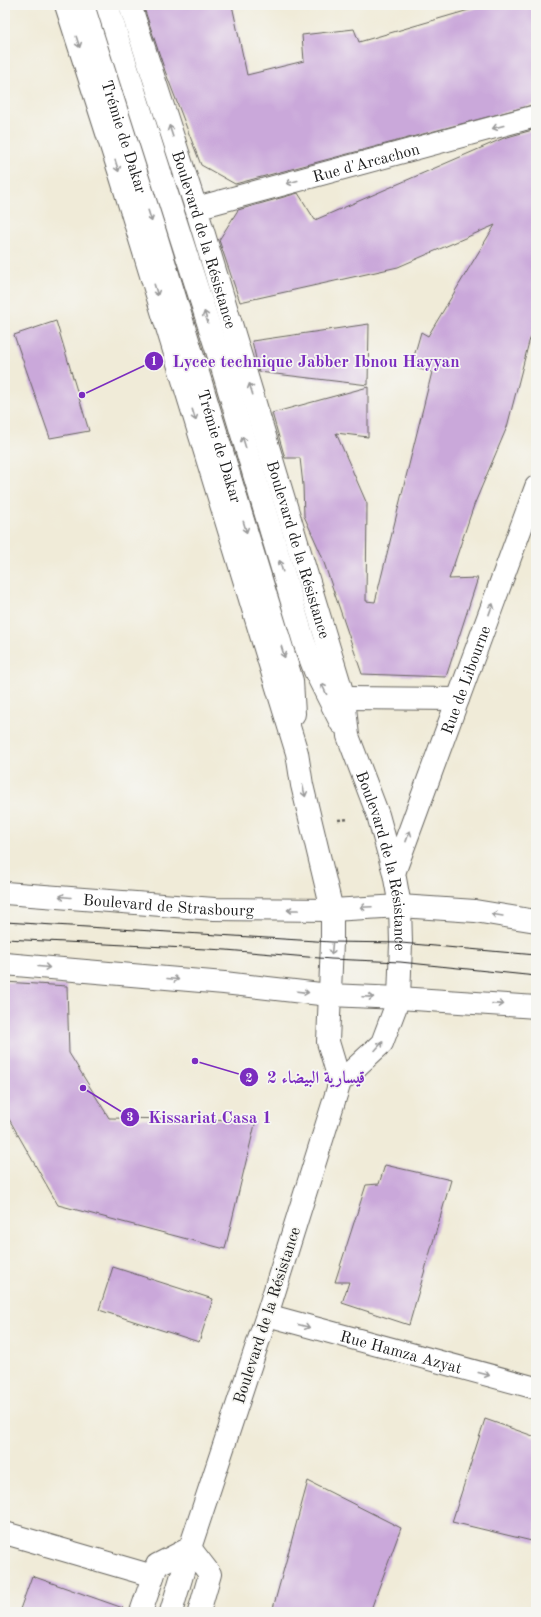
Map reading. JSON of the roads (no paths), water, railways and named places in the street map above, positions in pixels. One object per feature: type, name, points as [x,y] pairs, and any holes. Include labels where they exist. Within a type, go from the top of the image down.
[{"type":"main road","points":[[66,5],[123,185],[297,753],[302,785],[332,910],[328,1042],[340,1082]]},
{"type":"main road","name":"Trémie de Dakar","points":[[83,5],[155,232],[292,681],[297,753]]},
{"type":"main road","name":"Trémie de Dakar","points":[[107,5],[218,354],[304,642],[315,671],[348,736]]},
{"type":"main road","name":"Boulevard de la Résistance","points":[[130,5],[196,208],[344,698],[348,736],[378,816],[394,873],[400,906],[401,943],[399,998],[382,1043],[340,1082],[267,1316],[170,1612]]},
{"type":"main road","name":"Rue d'Arcachon","points":[[196,208],[536,116]]},
{"type":"main road","name":"Rue de Libourne","points":[[394,873],[536,488]]},
{"type":"main road","points":[[344,698],[458,699]]},
{"type":"main road","name":"Boulevard de Strasbourg","points":[[5,893],[214,909],[332,910],[400,906],[476,911],[536,921]]},
{"type":"main road","points":[[5,964],[224,983],[329,996],[399,998],[536,1007]]},
{"type":"main road","name":"Rue Hamza Azyat","points":[[267,1316],[536,1388]]},
{"type":"main road","points":[[5,1533],[152,1576]]},
{"type":"main road","points":[[142,1612],[152,1576],[157,1565],[190,1548],[210,1574],[199,1612]]},
{"type":"tram line","points":[[5,922],[332,942],[401,943],[536,955]]},
{"type":"tram line","points":[[5,939],[226,950],[331,959],[400,962],[536,976]]},
{"type":"place","name":"Lycee technique Jabber Ibnou Hayyan","points":[[82,395]]},
{"type":"place","name":"قيسارية البيضاء 2","points":[[195,1061]]},
{"type":"place","name":"Kissariat Casa 1","points":[[83,1088]]}]
